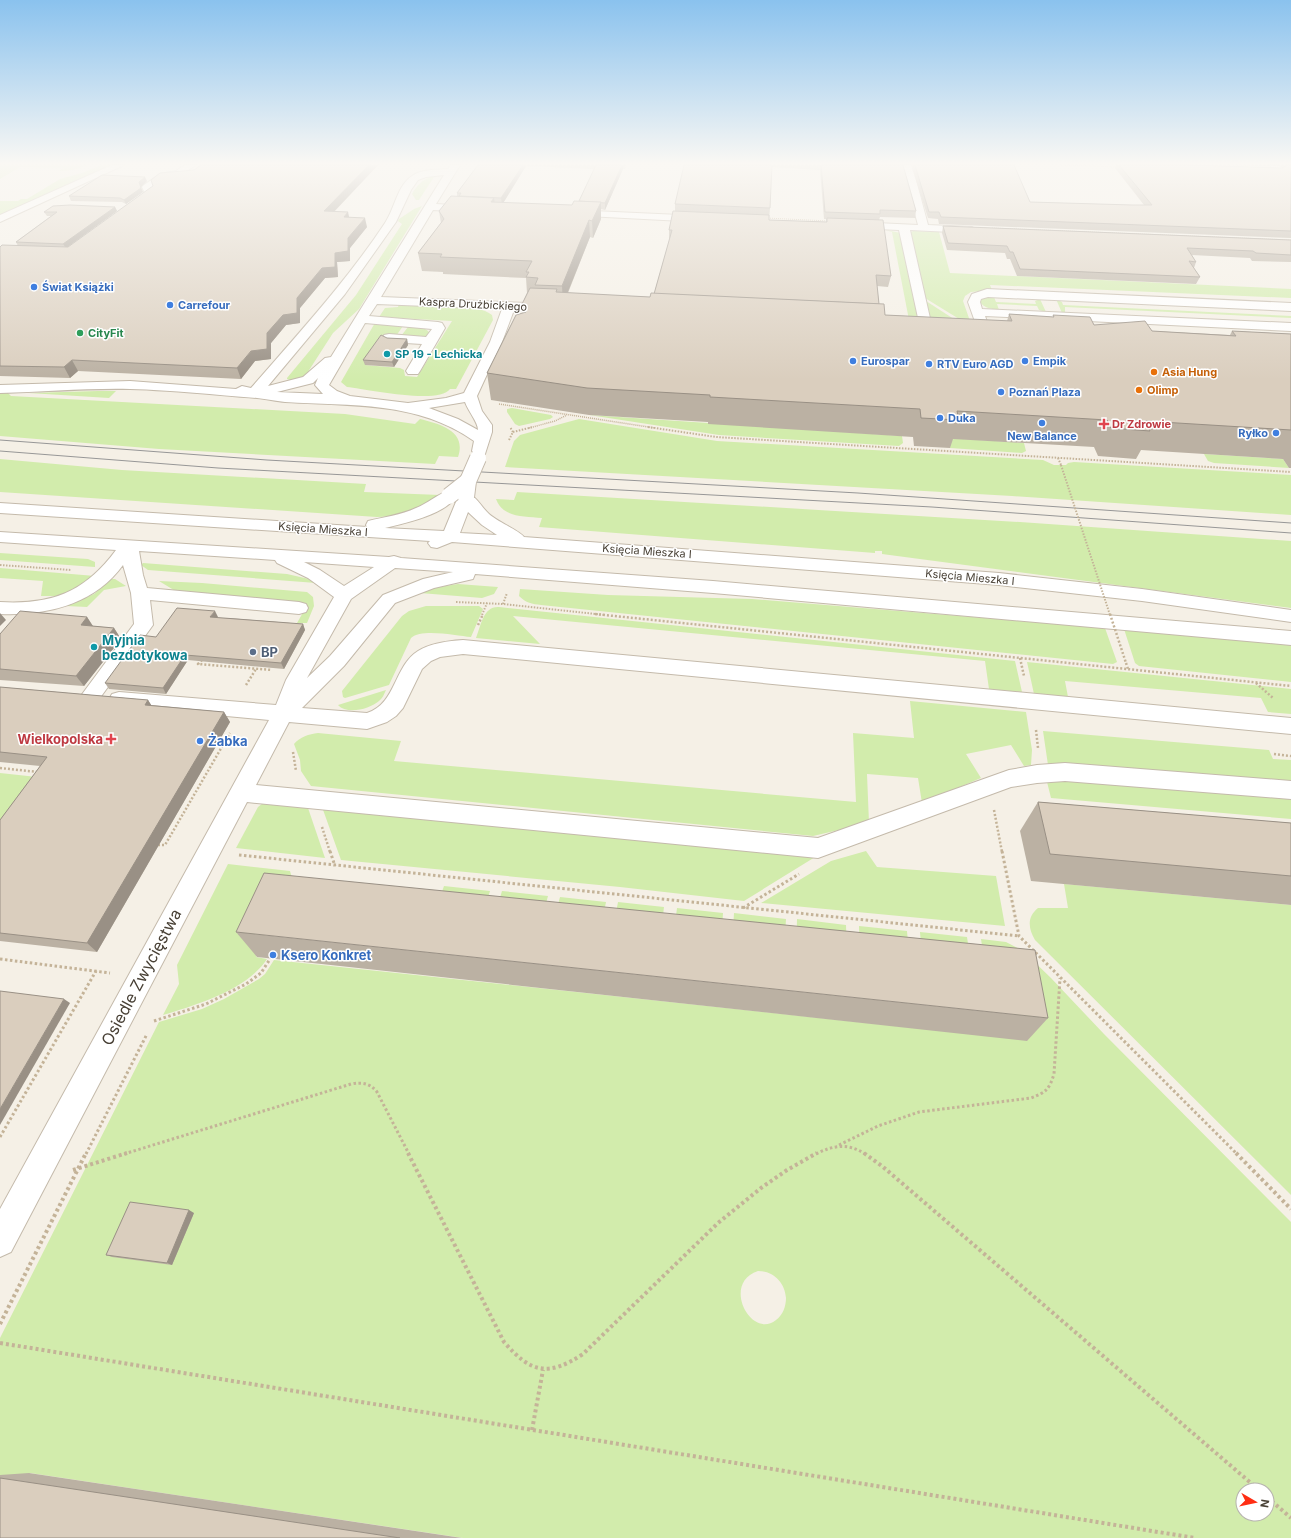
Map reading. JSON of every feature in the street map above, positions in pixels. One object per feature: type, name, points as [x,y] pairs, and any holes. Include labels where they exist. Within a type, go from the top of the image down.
[{"type":"street","points":[[254,394],[341,291],[380,237]]},
{"type":"street","points":[[352,400],[335,396],[326,390],[322,385],[412,237]]},
{"type":"street","points":[[906,237],[926,327]]},
{"type":"street","points":[[984,330],[975,299],[979,295],[987,293],[1291,307]]},
{"type":"street","name":"Kaspra Drużbickiego","points":[[374,300],[564,309]]},
{"type":"street","points":[[489,570],[468,561],[456,551],[450,537],[478,458],[486,425],[476,411],[470,396],[496,342],[508,321],[510,306]]},
{"type":"street","points":[[978,312],[1291,327]]},
{"type":"street","points":[[361,319],[438,326],[439,328],[413,371]]},
{"type":"street","points":[[910,326],[941,327]]},
{"type":"street","points":[[969,329],[997,330]]},
{"type":"street","points":[[389,338],[430,341]]},
{"type":"street","points":[[496,342],[511,338]]},
{"type":"street","points":[[113,394],[192,398],[254,394],[308,380],[342,352]]},
{"type":"street","points":[[140,377],[208,380],[254,394]]},
{"type":"street","points":[[0,389],[130,385],[254,394],[280,398],[352,400],[405,406],[446,402],[470,396]]},
{"type":"street","points":[[405,406],[460,425],[482,440]]},
{"type":"street","points":[[352,531],[412,517],[437,505],[449,496],[467,489]]},
{"type":"street","points":[[467,489],[476,511],[486,521],[498,529],[525,542]]},
{"type":"street","name":"Księcia Mieszka I","points":[[0,508],[525,542],[999,579],[1150,596],[1291,616]]},
{"type":"street","points":[[352,531],[374,544],[390,563],[389,599],[430,583],[489,570]]},
{"type":"street","points":[[0,537],[489,570],[854,598],[1024,615],[1291,638]]},
{"type":"street","points":[[274,555],[314,574],[344,596],[390,563],[450,537]]},
{"type":"street","points":[[129,545],[134,575],[140,593],[144,625],[82,696],[367,721],[377,719],[387,714],[394,706],[408,675],[417,661],[434,651],[463,647],[1291,726]]},
{"type":"street","points":[[12,611],[62,601],[84,592],[98,583],[108,573],[129,545]]},
{"type":"street","points":[[140,593],[299,608]]},
{"type":"street","name":"Osiedle Zwycięstwa","points":[[0,1241],[283,714],[296,680],[344,596]]},
{"type":"street","name":"Osiedle Zwycięstwa","points":[[283,714],[337,661],[389,599]]},
{"type":"street","points":[[240,792],[818,848],[1009,779],[1037,774],[1065,772],[1291,790]]},
{"type":"path","points":[[495,403],[716,438],[1291,472]]},
{"type":"path","points":[[513,432],[555,421],[568,414]]},
{"type":"path","points":[[1058,458],[1128,669]]},
{"type":"path","points":[[456,602],[487,603],[1291,686]]},
{"type":"path","points":[[476,631],[487,603]]},
{"type":"path","points":[[202,660],[198,664],[277,671]]},
{"type":"path","points":[[155,849],[158,845],[165,845],[232,729]]},
{"type":"path","points":[[1274,754],[1291,756]]},
{"type":"path","points":[[0,768],[44,772]]},
{"type":"path","points":[[1000,808],[994,809],[1018,936],[1291,1209]]},
{"type":"path","points":[[321,826],[335,866]]},
{"type":"path","points":[[236,855],[1018,936]]},
{"type":"path","points":[[0,959],[141,977]]},
{"type":"path","points":[[154,1021],[206,1004],[246,984],[261,973],[270,959]]},
{"type":"path","points":[[0,1137],[96,971]]},
{"type":"path","points":[[37,1172],[78,1169],[351,1084],[361,1082],[367,1083],[377,1092],[504,1342],[511,1351],[523,1361],[537,1369],[550,1370],[564,1366],[583,1354],[718,1223],[761,1188],[801,1162],[881,1124],[919,1112],[1031,1098],[1045,1092],[1051,1084],[1055,1067],[1060,978]]},
{"type":"path","points":[[833,1148],[840,1146],[853,1147],[882,1166],[1249,1482]]},
{"type":"path","points":[[0,1343],[1195,1538]]},
{"type":"path","points":[[532,1430],[543,1370]]},
{"type":"path","points":[[1275,1504],[1291,1518]]},
{"type":"green space","points":[[394,237],[403,237],[359,309],[333,333],[304,378],[293,381],[287,379],[287,378],[356,295]]},
{"type":"green space","points":[[893,237],[902,237],[919,318],[909,320]]},
{"type":"green space","points":[[911,237],[940,237],[950,273],[1291,289],[1291,298],[990,285],[992,290],[971,292],[965,296],[963,301],[970,321],[964,322],[925,298]]},
{"type":"green space","points":[[988,297],[994,297],[996,302],[1036,304],[1035,301],[1040,299],[1046,312],[1039,310],[1037,306],[997,304],[999,310],[991,309],[984,306],[980,302],[980,300]]},
{"type":"green space","points":[[1056,299],[1062,302],[1063,305],[1291,316],[1291,318],[1065,307],[1065,312],[1062,313]]},
{"type":"green space","points":[[926,301],[960,323],[929,318]]},
{"type":"green space","points":[[399,304],[475,308],[492,315],[493,320],[456,389],[450,389],[443,394],[418,396],[347,387],[341,382],[376,321],[403,326],[396,336],[365,365],[400,368],[404,370],[405,376],[417,377],[452,321],[379,317],[385,308],[398,307]]},
{"type":"green space","points":[[408,327],[424,329],[430,334],[426,337],[401,336]]},
{"type":"green space","points":[[116,391],[109,398],[29,393]]},
{"type":"green space","points":[[0,393],[8,393],[11,396],[345,414],[415,424],[420,419],[436,423],[450,430],[459,441],[460,448],[458,457],[439,456],[435,464],[159,449],[0,436]]},
{"type":"green space","points":[[512,408],[551,415],[553,417],[519,426],[515,424],[507,412],[507,409]]},
{"type":"green space","points":[[589,415],[902,436],[903,443],[899,446],[719,435]]},
{"type":"green space","points":[[579,419],[717,441],[1043,460],[1054,465],[1066,465],[1074,462],[1291,475],[1291,515],[1012,496],[505,467],[514,441],[520,435]]},
{"type":"green space","points":[[948,438],[1024,443],[1026,451],[1022,453],[950,448]]},
{"type":"green space","points":[[1204,454],[1283,459],[1289,468],[1214,463],[1208,461]]},
{"type":"green space","points":[[0,459],[122,470],[366,484],[364,492],[440,495],[426,505],[411,512],[377,517],[0,492]]},
{"type":"green space","points":[[517,492],[1020,522],[1291,541],[1291,608],[882,554],[882,551],[875,551],[875,553],[539,527],[542,518],[515,515],[504,510],[499,505],[496,499],[514,500]]},
{"type":"green space","points":[[0,553],[88,559],[95,562],[95,567],[0,560]]},
{"type":"green space","points":[[143,563],[287,574],[309,579],[316,583],[148,570],[141,565]]},
{"type":"green space","points":[[0,568],[95,576],[80,589],[57,596],[41,596],[43,581],[0,578]]},
{"type":"green space","points":[[111,579],[115,579],[126,586],[104,590],[87,607],[66,606],[94,594]]},
{"type":"green space","points":[[159,581],[307,592],[313,597],[314,606],[307,623],[297,623],[305,609],[303,603],[177,592]]},
{"type":"green space","points":[[458,584],[498,587],[494,594],[482,598],[420,593],[439,587]]},
{"type":"green space","points":[[520,589],[608,595],[752,599],[1105,628],[1117,662],[1113,664],[538,605],[529,603],[519,596]]},
{"type":"green space","points":[[426,606],[479,606],[483,609],[471,637],[431,633],[416,635],[411,638],[389,685],[345,698],[343,697],[342,691],[402,616],[409,611]]},
{"type":"green space","points":[[499,607],[1015,661],[1022,692],[989,689],[985,661],[513,616],[540,644],[476,638],[486,613],[489,610]]},
{"type":"green space","points":[[1124,629],[1291,643],[1291,682],[1139,666],[1135,663]]},
{"type":"green space","points":[[1027,662],[1291,689],[1291,714],[1268,712],[1261,698],[1065,681],[1068,697],[1034,694]]},
{"type":"green space","points":[[386,690],[379,701],[375,704],[358,710],[347,710],[338,705]]},
{"type":"green space","points":[[910,701],[1026,712],[1032,750],[1031,765],[1024,766],[1011,745],[966,754],[981,778],[922,803],[918,778],[867,774],[869,823],[813,836],[311,786],[301,771],[300,760],[294,744],[305,736],[318,733],[401,741],[394,761],[856,802],[853,733],[914,738]]},
{"type":"green space","points":[[1043,731],[1269,750],[1273,759],[1291,760],[1291,783],[1048,765]]},
{"type":"green space","points":[[0,773],[37,777],[0,826]]},
{"type":"green space","points":[[1061,780],[1291,797],[1291,819],[1051,798],[1047,782]]},
{"type":"green space","points":[[263,803],[307,805],[325,858],[236,848],[258,807]]},
{"type":"green space","points":[[322,807],[820,854],[744,901],[620,887],[341,860]]},
{"type":"green space","points":[[866,851],[877,867],[996,876],[1005,926],[761,903],[831,861]]},
{"type":"green space","points":[[228,864],[290,871],[292,878],[256,957],[267,959],[258,970],[234,988],[205,1001],[163,1015],[179,984],[177,965]]},
{"type":"green space","points":[[1064,884],[1291,905],[1291,1195],[1035,940],[1030,927],[1030,919],[1034,911],[1038,908],[1068,908]]},
{"type":"green space","points":[[444,886],[490,891],[481,920],[434,915]]},
{"type":"green space","points":[[502,891],[548,896],[540,926],[493,921]]},
{"type":"green space","points":[[560,897],[606,902],[600,932],[552,927]]},
{"type":"green space","points":[[618,902],[664,907],[660,938],[612,933]]},
{"type":"green space","points":[[677,908],[723,913],[721,944],[673,940]]},
{"type":"green space","points":[[734,913],[786,919],[784,951],[732,946]]},
{"type":"green space","points":[[797,919],[846,925],[847,957],[796,952]]},
{"type":"green space","points":[[859,926],[907,931],[910,964],[860,959]]},
{"type":"green space","points":[[920,932],[967,937],[972,970],[923,965]]},
{"type":"green space","points":[[981,939],[1006,942],[1023,951],[1291,1222],[1291,1538],[463,1538],[30,1473],[0,1538],[0,1338],[159,1022],[202,1009],[224,999],[259,979],[265,974],[274,960],[1027,1040],[986,971]],"holes":[[[758,1271],[769,1273],[778,1279],[783,1287],[786,1298],[782,1313],[776,1320],[767,1324],[757,1322],[750,1316],[744,1308],[741,1297],[742,1287],[747,1277]]]},
{"type":"building","points":[[23,237],[73,237],[63,244],[16,242]]},
{"type":"building","points":[[82,237],[349,237],[348,251],[335,253],[335,267],[322,268],[297,298],[297,313],[283,315],[267,333],[267,349],[251,351],[237,368],[72,360],[64,367],[0,366],[0,247],[2,245],[68,247]]},
{"type":"building","points":[[430,237],[582,237],[562,286],[535,285],[538,278],[526,277],[529,272],[526,272],[532,261],[440,257],[442,254],[418,253]]},
{"type":"building","points":[[670,237],[885,237],[891,276],[876,275],[879,304],[654,294]]},
{"type":"building","points":[[946,237],[1211,237],[1291,240],[1291,255],[1256,253],[1253,251],[1187,248],[1196,262],[1189,261],[1200,277],[1020,269],[1013,252],[1010,252],[1007,246],[948,243]]},
{"type":"building","points":[[530,288],[557,289],[556,292],[650,297],[651,293],[884,304],[885,315],[1012,321],[1009,314],[1054,317],[1053,315],[1090,317],[1094,325],[1145,321],[1152,331],[1236,336],[1232,331],[1291,334],[1291,430],[1145,421],[1150,431],[1111,428],[1107,420],[957,411],[959,420],[921,418],[920,409],[710,397],[710,395],[587,388],[487,373],[516,315],[526,312],[526,306],[522,304]]},
{"type":"building","name":"SP 19 - Lechicka","points":[[381,335],[387,338],[407,339],[392,362],[363,360]]},
{"type":"building","points":[[177,608],[215,611],[210,617],[303,624],[281,663],[185,655],[163,688],[105,683],[140,635],[156,637]]},
{"type":"building","points":[[20,611],[87,617],[81,625],[114,628],[76,676],[0,669],[0,634]]},
{"type":"building","points":[[0,687],[148,700],[145,705],[224,712],[87,943],[0,933],[0,820],[47,757],[0,752]]},
{"type":"building","points":[[1038,802],[1291,823],[1291,876],[1050,854]]},
{"type":"building","points":[[264,873],[1035,950],[1048,1018],[236,932]]},
{"type":"building","points":[[0,991],[64,999],[0,1109]]},
{"type":"building","points":[[130,1202],[189,1210],[167,1263],[106,1255]]},
{"type":"building","points":[[0,1478],[400,1538],[0,1538]]},
{"type":"tram line","points":[[0,440],[267,460],[858,493],[1291,523]]},
{"type":"tram line","points":[[0,451],[218,468],[932,507],[1291,533]]},
{"type":"place","name":"Świat Książki","points":[[34,287]]},
{"type":"place","name":"Carrefour","points":[[170,305]]},
{"type":"place","name":"CityFit","points":[[80,333]]},
{"type":"place","name":"SP 19 - Lechicka","points":[[387,354]]},
{"type":"place","name":"Eurospar","points":[[853,361]]},
{"type":"place","name":"Empik","points":[[1025,361]]},
{"type":"place","name":"RTV Euro AGD","points":[[929,364]]},
{"type":"place","name":"Asia Hung","points":[[1154,372]]},
{"type":"place","name":"Olimp","points":[[1139,390]]},
{"type":"place","name":"Poznań Plaza","points":[[1001,392]]},
{"type":"place","name":"Duka","points":[[940,418]]},
{"type":"place","name":"New Balance","points":[[1042,423]]},
{"type":"place","name":"Dr Zdrowie","points":[[1104,424]]},
{"type":"place","name":"Ryłko","points":[[1276,433]]},
{"type":"place","name":"Myjnia bezdotykowa","points":[[94,647]]},
{"type":"place","name":"BP","points":[[253,652]]},
{"type":"place","name":"Wielkopolska","points":[[111,739]]},
{"type":"place","name":"Żabka","points":[[200,741]]},
{"type":"place","name":"Ksero Konkret","points":[[273,955]]}]
